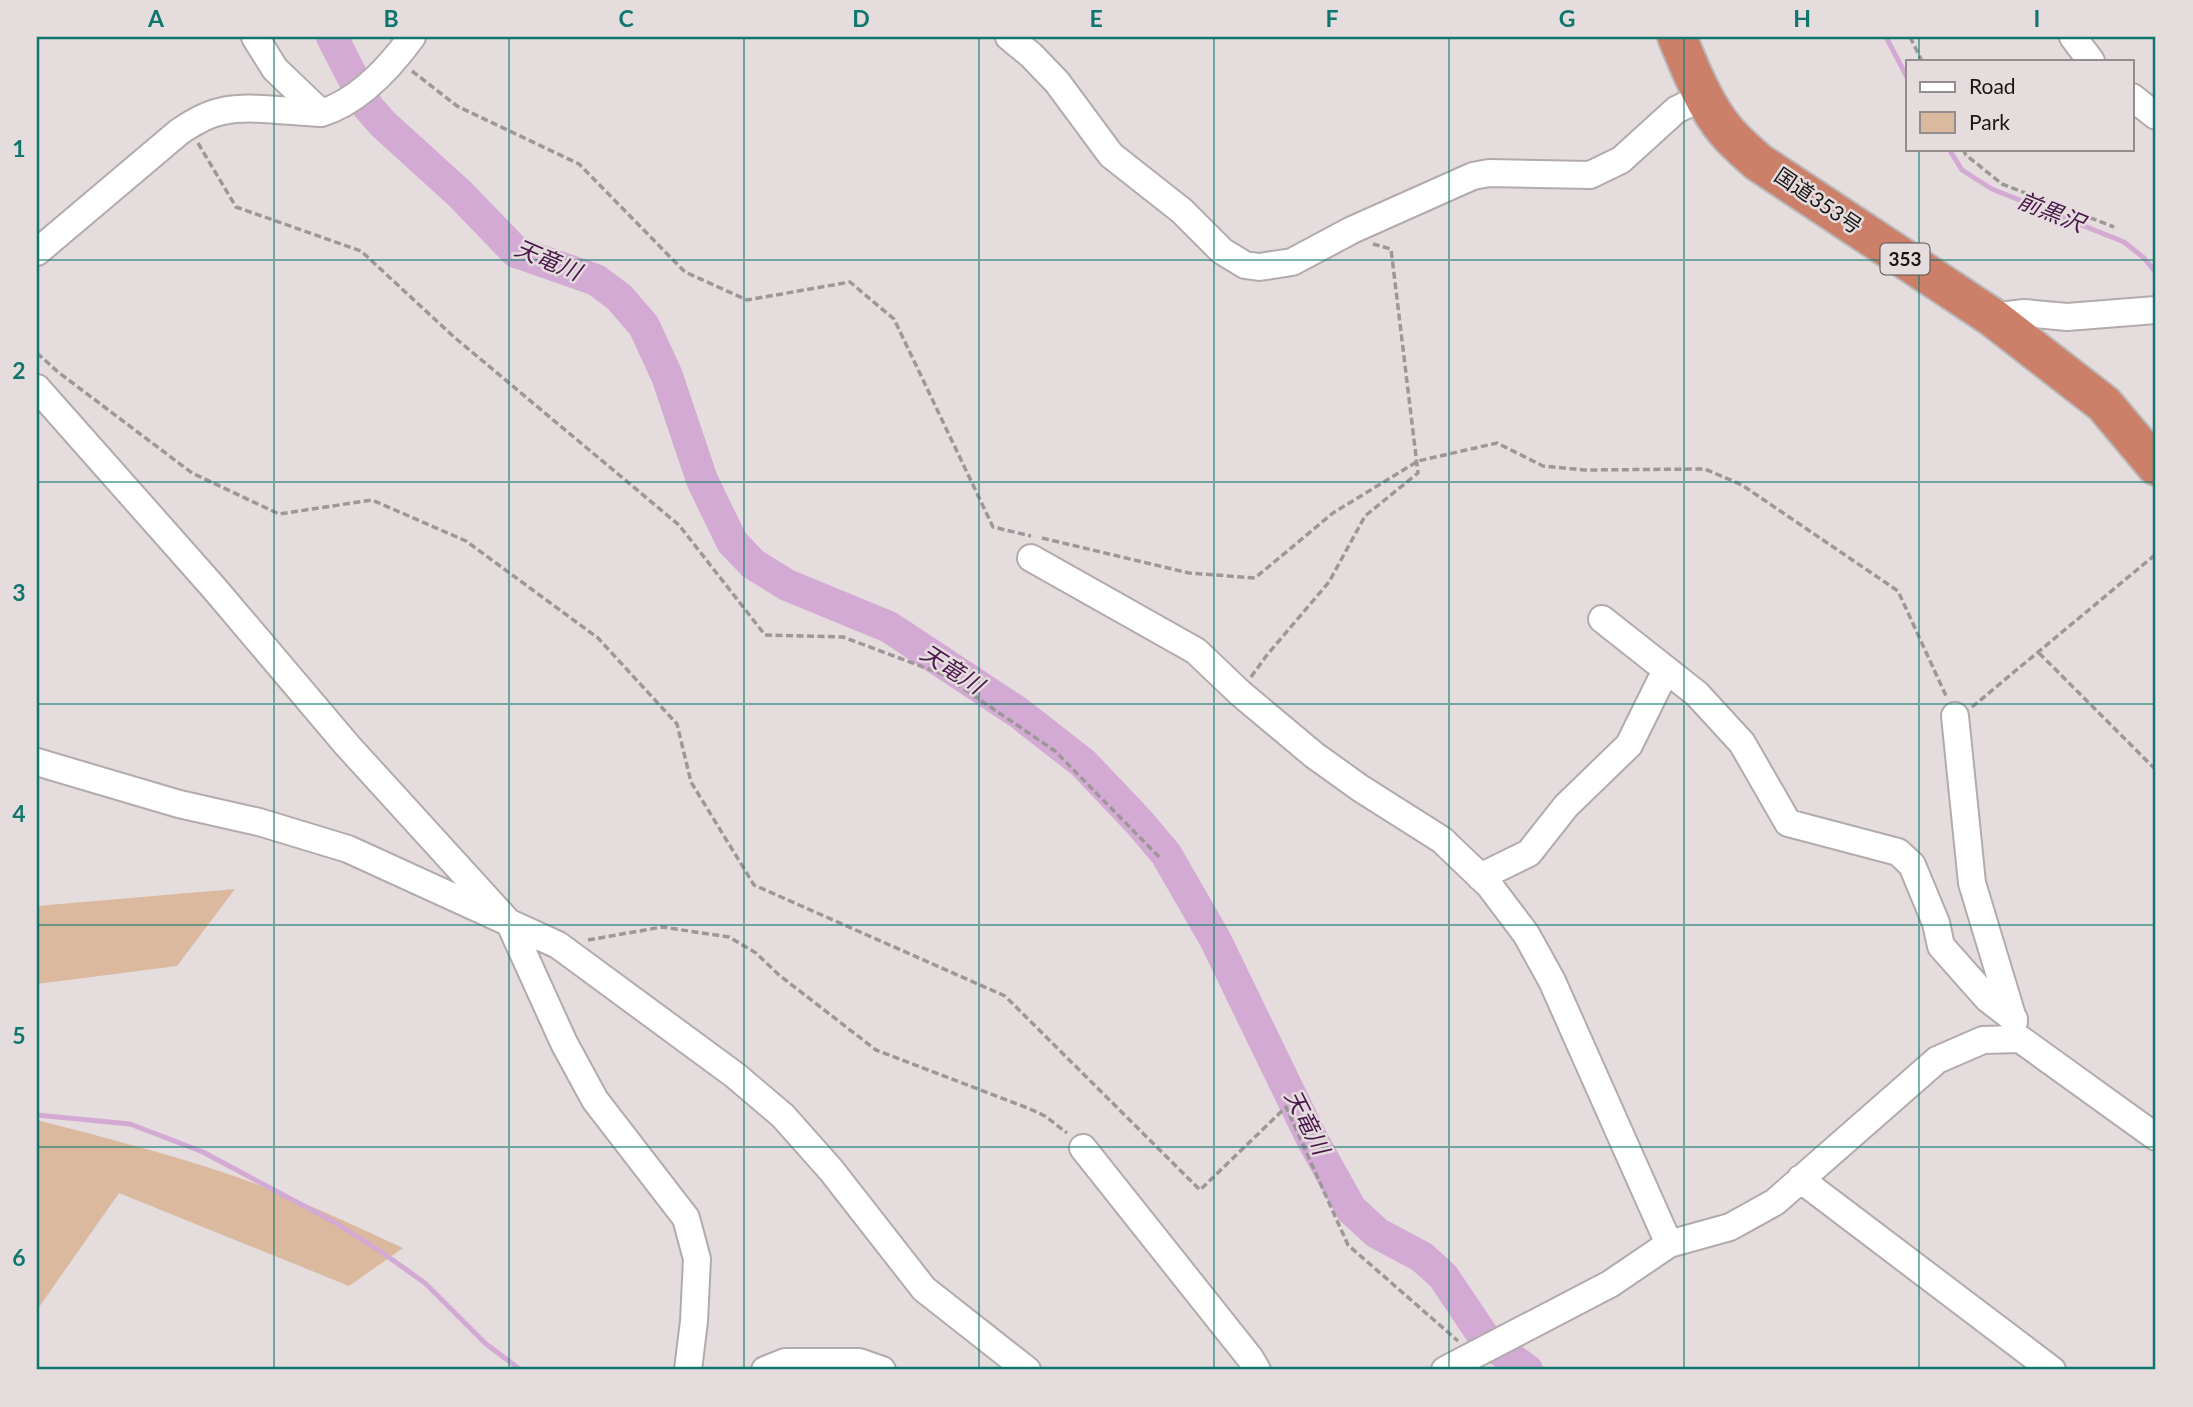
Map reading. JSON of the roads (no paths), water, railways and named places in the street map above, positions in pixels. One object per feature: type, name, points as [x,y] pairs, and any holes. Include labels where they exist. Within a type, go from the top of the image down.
[{"type":"highway","name":"国道353号","points":[[1677,37],[1704,96],[1724,128],[1758,162],[1992,317],[2104,404],[2156,466]]},
{"type":"street","points":[[255,37],[275,69],[332,108]]},
{"type":"street","points":[[37,251],[188,126],[223,111],[238,109],[332,108],[392,63],[412,37]]},
{"type":"street","points":[[1009,37],[1057,82],[1111,155],[1182,211],[1222,251],[1245,265],[1259,268],[1299,259],[1352,230],[1473,176],[1489,173],[1590,175],[1621,160],[1676,110],[1704,96]]},
{"type":"street","points":[[2073,37],[2090,60]]},
{"type":"street","points":[[2134,99],[2156,116]]},
{"type":"street","points":[[1992,317],[2024,313],[2067,317],[2156,310]]},
{"type":"street","points":[[37,388],[223,598],[347,745],[510,924],[564,1043],[596,1100],[686,1218],[697,1258],[688,1370]]},
{"type":"street","points":[[1031,558],[1196,651],[1240,693],[1314,755],[1442,840],[1489,885],[1526,934],[1552,981],[1670,1244]]},
{"type":"street","points":[[1602,619],[1697,694],[1742,743],[1787,823],[1898,852],[1912,865],[1936,923],[1941,946],[1988,999],[2017,1029],[2156,1137]]},
{"type":"street","points":[[1480,877],[1529,853],[1566,806],[1629,745],[1666,670]]},
{"type":"street","points":[[1955,716],[1972,883],[2017,1029]]},
{"type":"street","points":[[37,762],[179,804],[260,822],[348,849],[558,945],[736,1076],[783,1116],[831,1170],[924,1289],[1027,1370]]},
{"type":"street","points":[[1446,1370],[1610,1284],[1670,1244],[1730,1227],[1775,1202],[1937,1060],[2017,1029]]},
{"type":"street","points":[[1083,1149],[1257,1370]]},
{"type":"street","points":[[1800,1179],[2052,1370]]},
{"type":"street","points":[[765,1370],[785,1362],[859,1362],[882,1370]]},
{"type":"waterway","name":"天竜川","points":[[332,37],[368,107],[460,194],[516,252],[596,280],[619,297],[644,326],[667,376],[702,480],[732,542],[753,564],[787,585],[889,627],[1019,713],[1083,763],[1139,822],[1166,854],[1215,939],[1312,1139],[1351,1209],[1377,1233],[1422,1257],[1443,1276],[1486,1340],[1527,1370]]},
{"type":"waterway","name":"前黒沢","points":[[1886,37],[1906,75]]},
{"type":"waterway","name":"前黒沢","points":[[1950,150],[1962,170],[1992,189],[2124,242],[2144,258],[2156,273]]},
{"type":"waterway","points":[[37,1115],[130,1124],[203,1152],[336,1223],[380,1251],[425,1283],[486,1344],[521,1370]]}]
